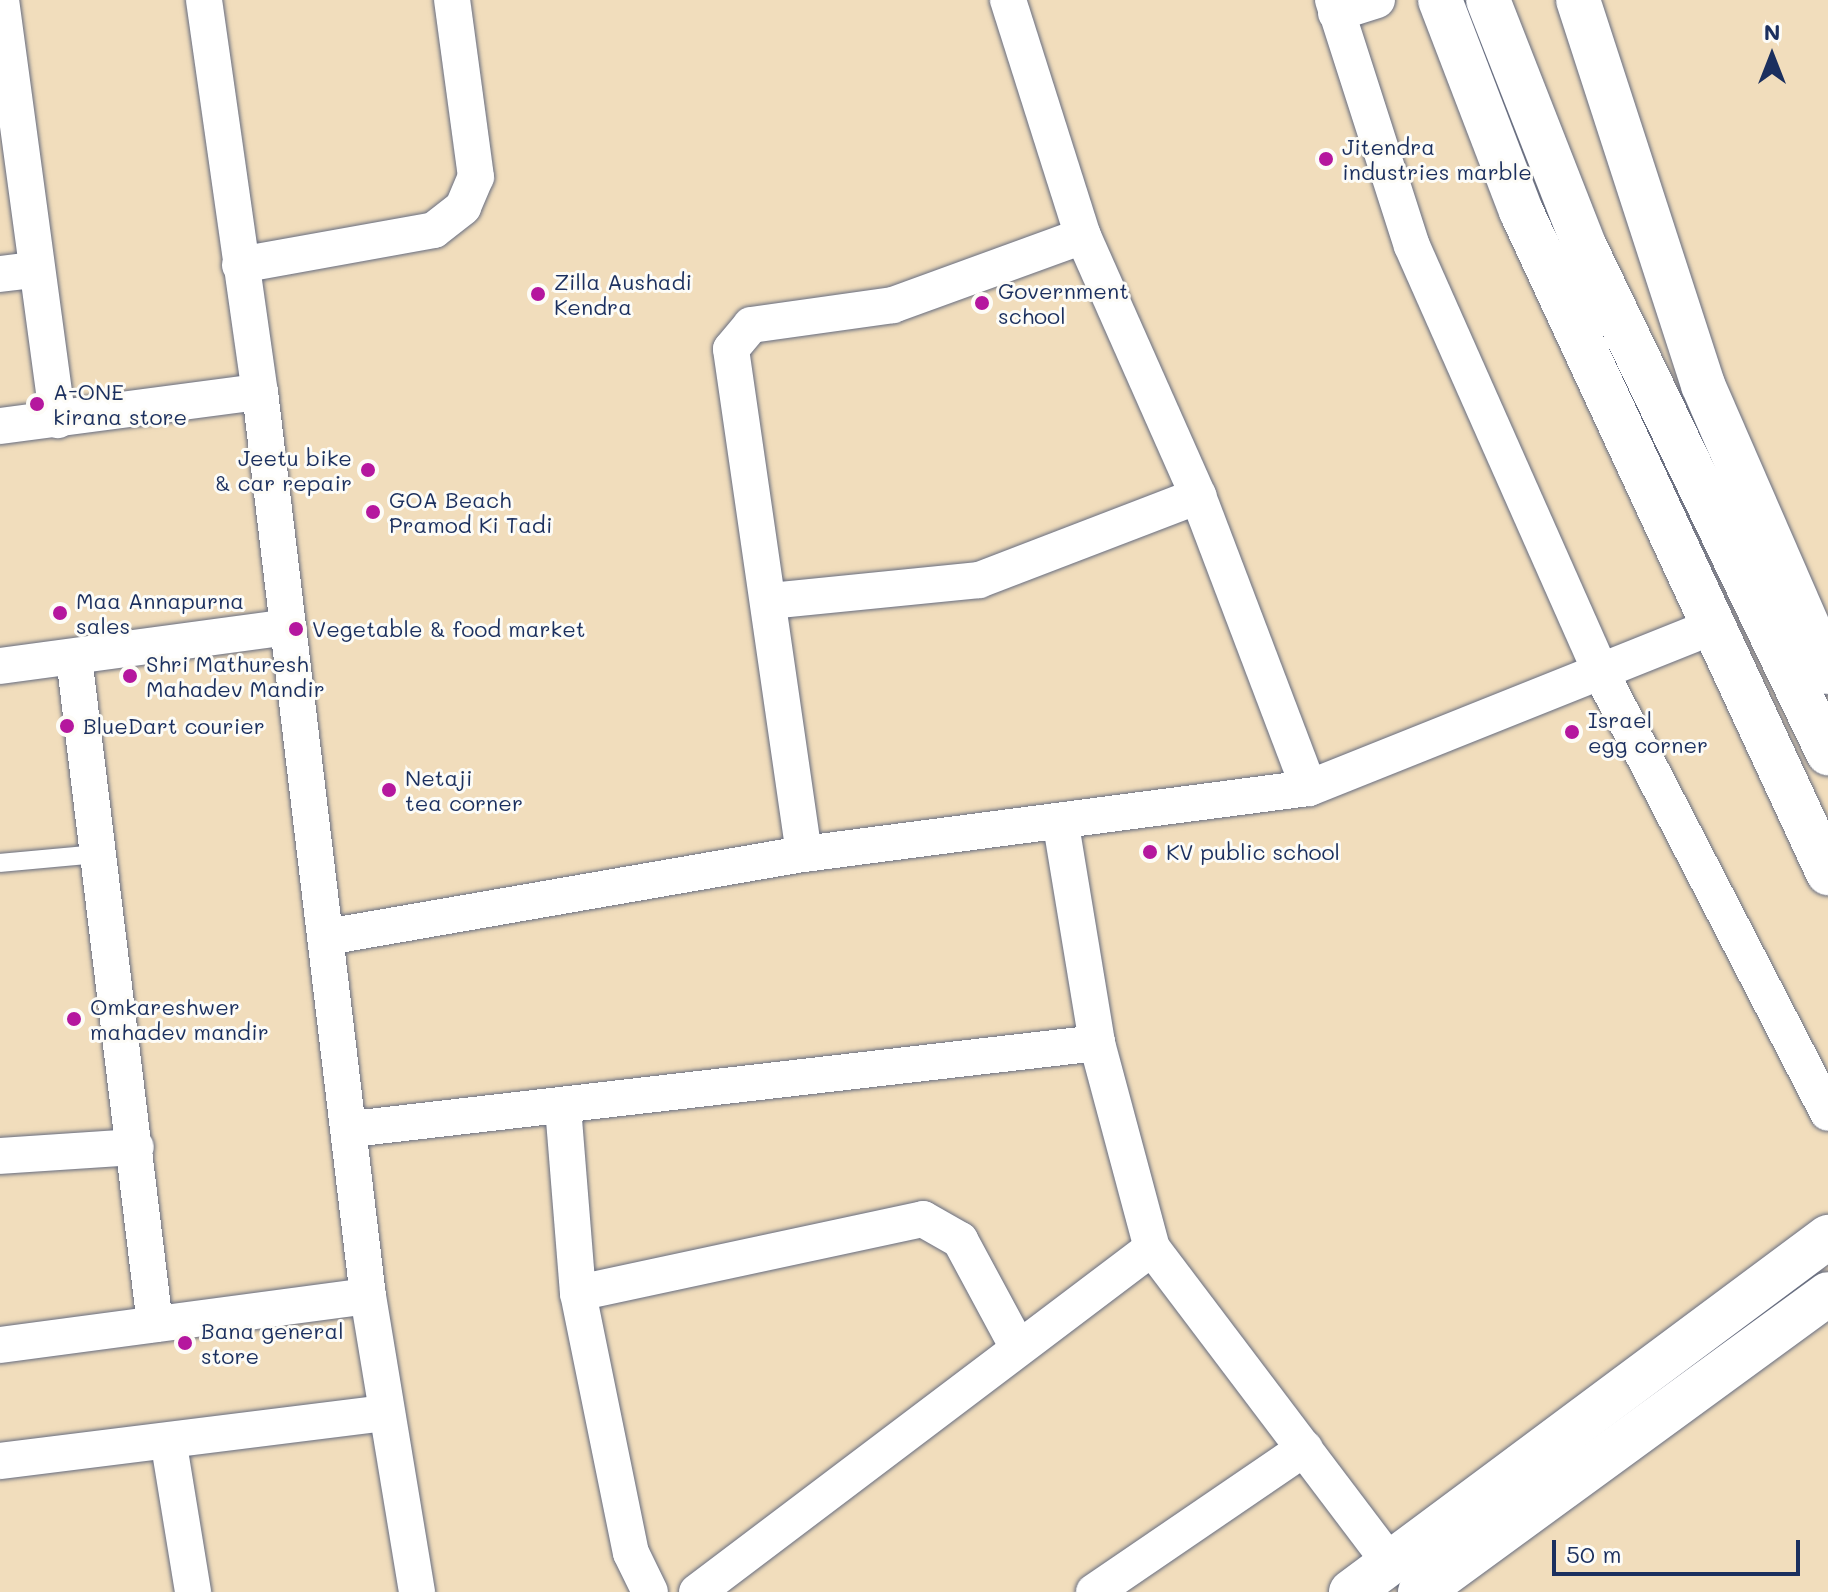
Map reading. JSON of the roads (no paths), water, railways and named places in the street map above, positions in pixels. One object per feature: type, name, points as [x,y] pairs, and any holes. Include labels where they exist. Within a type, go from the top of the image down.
[{"type":"street","points":[[1,0],[16,272],[58,420]]},
{"type":"street","points":[[204,0],[260,392],[352,1129],[368,1296],[384,1413],[417,1592]]},
{"type":"street","points":[[240,265],[434,230],[463,207],[476,177],[452,0]]},
{"type":"street","points":[[1008,0],[1083,236],[1198,496],[1309,788]]},
{"type":"street","points":[[1377,0],[1335,7],[1412,246],[1600,671],[1828,1113]]},
{"type":"street","points":[[1440,0],[1521,211],[1711,627],[1828,873]]},
{"type":"street","points":[[1488,0],[1584,245],[1828,753]]},
{"type":"street","points":[[1578,0],[1703,385],[1828,672]]},
{"type":"street","points":[[804,854],[731,349],[738,336],[751,325],[893,305],[1083,236]]},
{"type":"street","points":[[0,426],[260,392]]},
{"type":"street","points":[[769,601],[979,580],[1198,496]]},
{"type":"street","points":[[0,666],[287,627]]},
{"type":"street","points":[[327,937],[804,854],[1061,825],[1309,788],[1711,627]]},
{"type":"street","points":[[74,657],[136,1147],[155,1324]]},
{"type":"street","points":[[1061,825],[1097,1043],[1152,1248],[1405,1578]]},
{"type":"street","points":[[352,1129],[1097,1043]]},
{"type":"street","points":[[563,1107],[578,1293],[631,1553],[650,1592]]},
{"type":"street","points":[[0,1156],[136,1147]]},
{"type":"street","points":[[578,1293],[923,1219],[960,1240],[1017,1346]]},
{"type":"street","points":[[1405,1578],[1828,1237]]},
{"type":"street","points":[[697,1592],[1017,1346],[1152,1248]]},
{"type":"street","points":[[1351,1592],[1405,1578],[1828,1294]]},
{"type":"street","points":[[0,1345],[368,1296]]},
{"type":"street","points":[[0,1461],[169,1445],[384,1413]]},
{"type":"street","points":[[169,1445],[193,1592]]},
{"type":"street","points":[[1094,1592],[1305,1448]]},
{"type":"lane","points":[[0,863],[97,854]]},
{"type":"place","name":"Jitendra industries marble","points":[[1326,159]]},
{"type":"place","name":"Zilla Aushadi Kendra","points":[[538,294]]},
{"type":"place","name":"Government school","points":[[982,303]]},
{"type":"place","name":"A-ONE kirana store","points":[[37,404]]},
{"type":"place","name":"Jeetu bike & car repair","points":[[368,470]]},
{"type":"place","name":"GOA Beach Pramod Ki Tadi","points":[[373,512]]},
{"type":"place","name":"Maa Annapurna sales","points":[[60,613]]},
{"type":"place","name":"Vegetable & food market","points":[[296,629]]},
{"type":"place","name":"Shri Mathuresh Mahadev Mandir","points":[[130,676]]},
{"type":"place","name":"BlueDart courier","points":[[67,726]]},
{"type":"place","name":"Israel egg corner","points":[[1572,732]]},
{"type":"place","name":"Netaji tea corner","points":[[389,790]]},
{"type":"place","name":"KV public school","points":[[1150,852]]},
{"type":"place","name":"Omkareshwer mahadev mandir","points":[[74,1019]]},
{"type":"place","name":"Bana general store","points":[[185,1343]]}]
